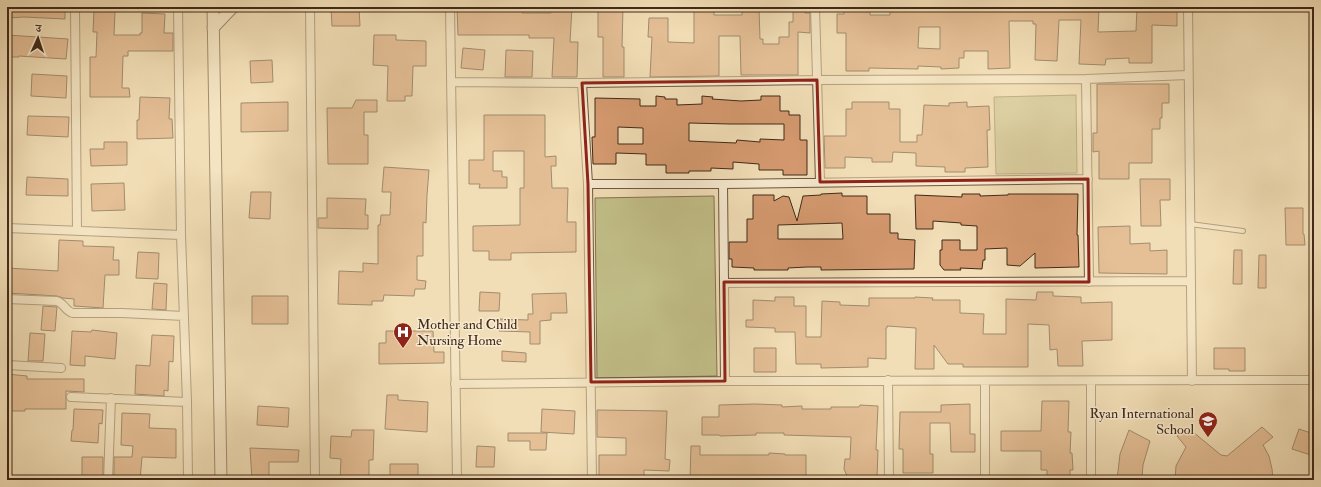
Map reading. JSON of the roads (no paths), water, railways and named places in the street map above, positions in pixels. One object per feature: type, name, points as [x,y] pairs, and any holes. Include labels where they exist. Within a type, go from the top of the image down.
[{"type":"street","points":[[75,7],[77,231]]},
{"type":"street","points":[[178,7],[181,235],[187,402],[188,480]]},
{"type":"street","points":[[213,7],[221,480]]},
{"type":"street","points":[[213,28],[234,7]]},
{"type":"street","points":[[310,7],[315,480]]},
{"type":"street","points":[[450,7],[457,480]]},
{"type":"street","points":[[815,7],[820,182]]},
{"type":"street","points":[[1188,7],[1192,381]]},
{"type":"street","points":[[452,82],[582,83],[1086,79],[1188,76]]},
{"type":"street","points":[[1086,79],[1089,282]]},
{"type":"street","points":[[582,83],[588,184],[592,480]]},
{"type":"street","points":[[588,184],[723,184],[1088,179]]},
{"type":"street","points":[[723,184],[725,381]]},
{"type":"street","points":[[7,228],[181,235]]},
{"type":"street","points":[[724,283],[1191,281]]},
{"type":"street","points":[[7,300],[57,301],[73,313],[122,313],[184,316]]},
{"type":"street","points":[[7,365],[60,368]]},
{"type":"street","points":[[455,384],[888,380],[1314,380]]},
{"type":"street","points":[[888,380],[889,480]]},
{"type":"street","points":[[985,381],[985,480]]},
{"type":"street","points":[[1091,381],[1091,480]]},
{"type":"street","points":[[71,398],[112,398],[187,402]]},
{"type":"street","points":[[108,480],[112,398]]},
{"type":"lane","points":[[1190,224],[1242,231]]},
{"type":"place","name":"Mother and Child Nursing Home","points":[[403,349]]},
{"type":"place","name":"Ryan International School","points":[[1208,438]]}]
